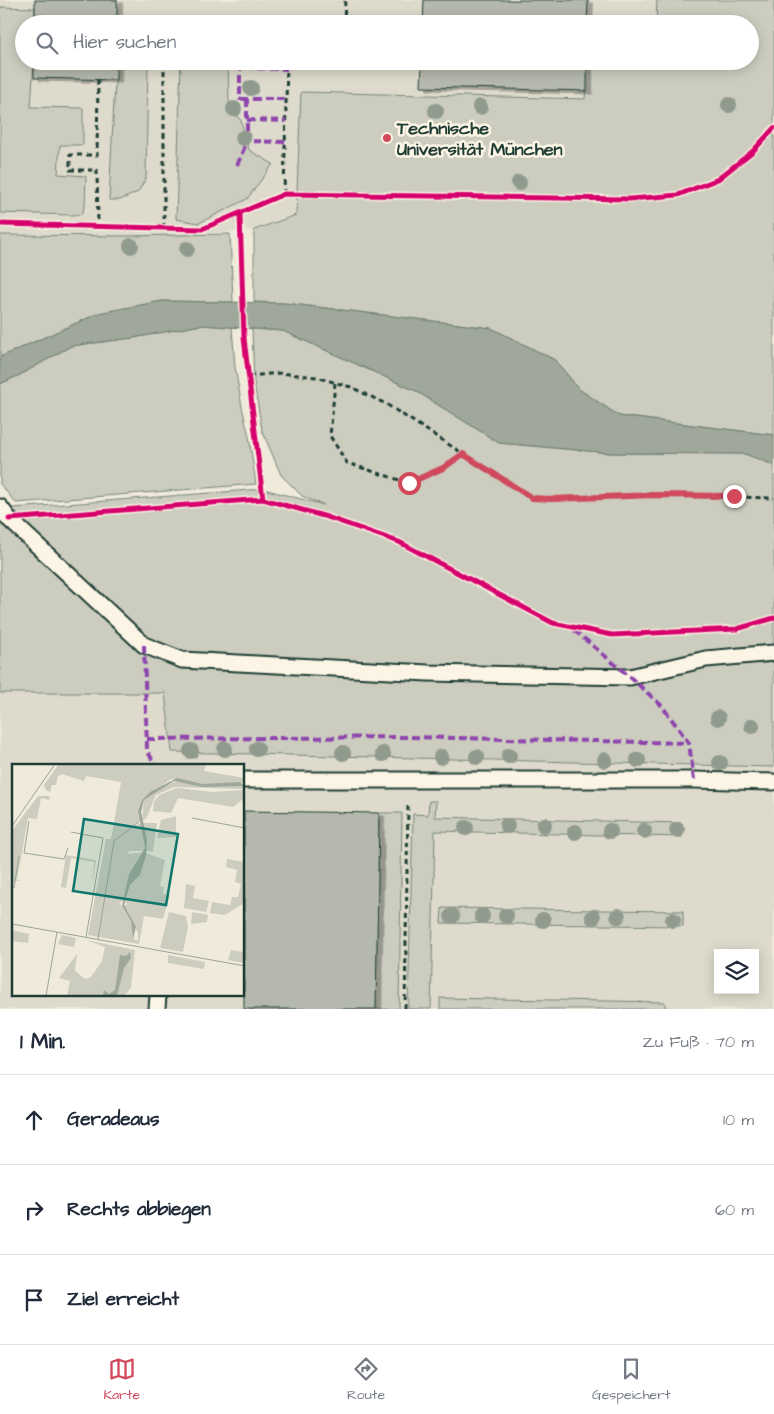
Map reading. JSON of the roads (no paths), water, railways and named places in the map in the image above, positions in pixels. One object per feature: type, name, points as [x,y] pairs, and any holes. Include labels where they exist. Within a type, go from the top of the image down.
[{"type":"lane","points":[[0,507],[8,519],[144,645],[182,660],[428,673],[630,677],[706,659],[774,653]]},
{"type":"lane","points":[[245,780],[694,780],[774,782]]},
{"type":"lane","points":[[158,996],[158,1009]]},
{"type":"place","name":"Technische Universität München","points":[[387,138]]}]
